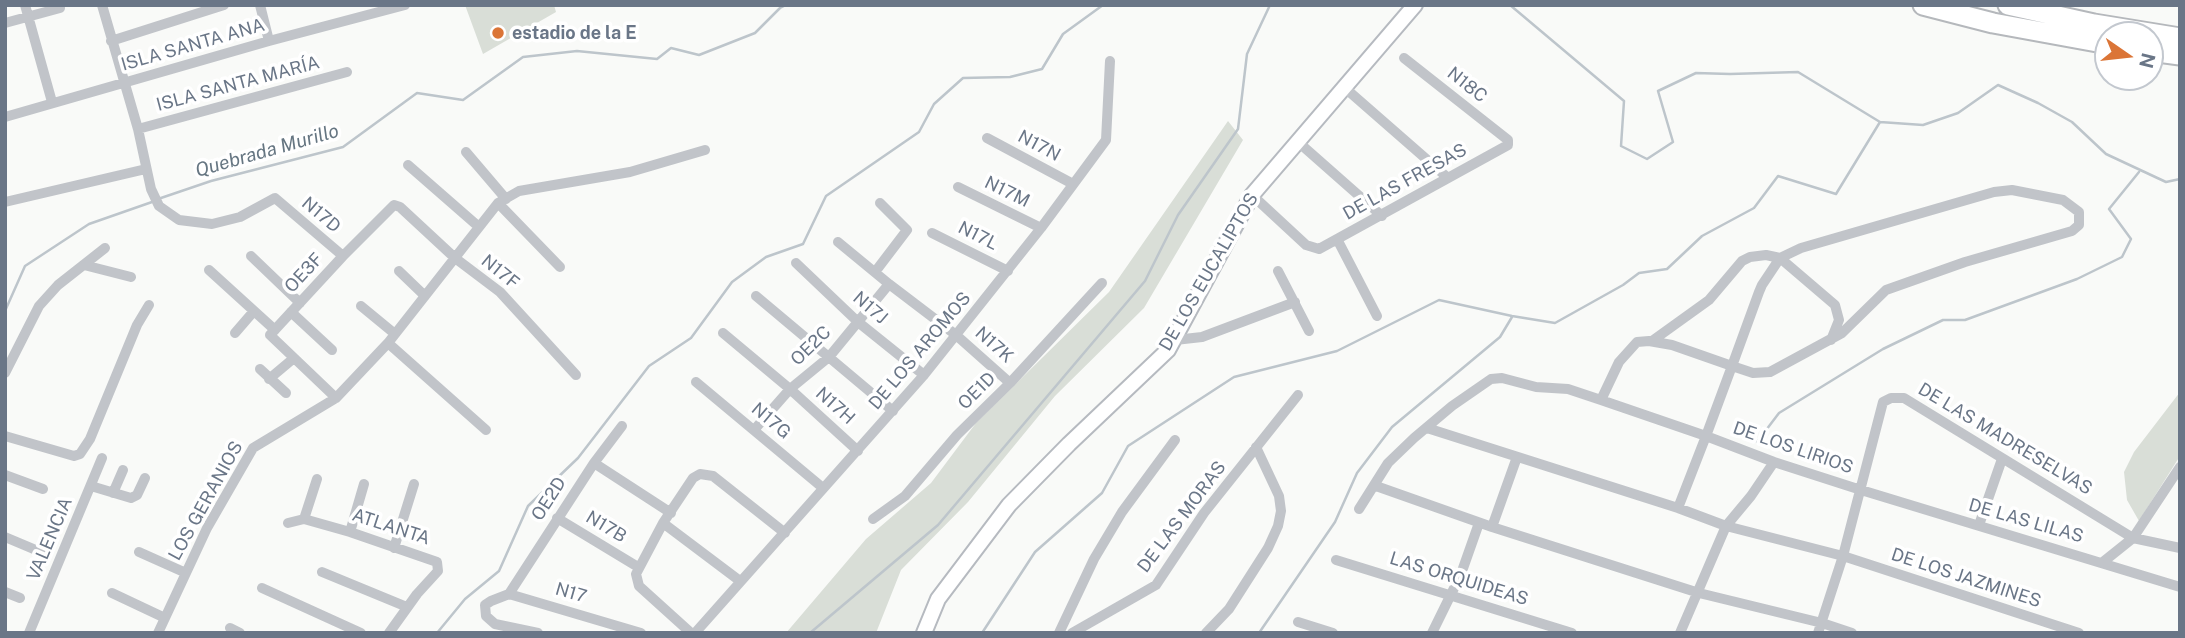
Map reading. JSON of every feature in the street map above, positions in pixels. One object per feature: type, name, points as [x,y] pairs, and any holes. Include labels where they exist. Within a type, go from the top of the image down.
[{"type":"highway","points":[[1923,5],[2094,41]]},
{"type":"highway","points":[[2008,5],[2094,24],[2180,38]]},
{"type":"street","points":[[25,5],[52,102]]},
{"type":"street","points":[[5,202],[146,169],[138,129],[102,5]]},
{"type":"street","points":[[111,41],[224,5]]},
{"type":"street","points":[[260,5],[269,41]]},
{"type":"street","name":"ISLA SANTA ANA","points":[[5,117],[405,5]]},
{"type":"street","name":"DE LOS EUCALIPTOS","points":[[924,633],[938,599],[1009,505],[1175,341],[1252,195],[1415,5]]},
{"type":"street","points":[[5,23],[60,8]]},
{"type":"street","name":"N18C","points":[[1404,58],[1508,140]]},
{"type":"street","name":"DE LOS AROMOS","points":[[693,633],[924,375],[1041,228],[1105,140],[1110,61]]},
{"type":"street","name":"ISLA SANTA MARÍA","points":[[138,129],[347,72]]},
{"type":"street","points":[[1345,88],[1448,178]]},
{"type":"street","name":"N17N","points":[[987,138],[1073,184]]},
{"type":"street","name":"DE LAS FRESAS","points":[[1252,195],[1306,245],[1321,249],[1508,145],[1508,140]]},
{"type":"street","points":[[1297,141],[1382,216]]},
{"type":"street","points":[[502,201],[519,191],[630,172],[705,150]]},
{"type":"street","points":[[466,152],[502,201],[560,267]]},
{"type":"street","points":[[408,164],[479,227]]},
{"type":"street","name":"N17D","points":[[146,169],[159,206],[179,220],[212,224],[240,217],[275,198],[343,256]]},
{"type":"street","name":"N17M","points":[[958,187],[1041,228]]},
{"type":"street","points":[[1359,509],[1376,486],[1388,463],[1452,406],[1492,379],[1502,378],[1536,387],[1568,389],[1706,436],[1732,366],[1762,285],[1780,258],[1813,243],[1994,192],[2012,190],[2057,198],[2079,212],[2079,225],[2072,231],[1965,262],[1886,290],[1852,324],[1831,340],[1769,372],[1753,373],[1732,366],[1672,345],[1652,341],[1637,342],[1622,357],[1601,400]]},
{"type":"street","name":"LOS GERANIOS","points":[[158,633],[207,528],[253,448],[337,398],[391,339],[502,201]]},
{"type":"street","points":[[875,272],[907,230],[880,203]]},
{"type":"street","name":"OE3F","points":[[273,333],[394,205]]},
{"type":"street","name":"N17F","points":[[394,205],[400,207],[455,258],[500,292],[576,375]]},
{"type":"street","name":"N17L","points":[[932,233],[1008,271]]},
{"type":"street","points":[[1337,239],[1377,316]]},
{"type":"street","name":"N17K","points":[[838,242],[956,335],[1010,383]]},
{"type":"street","points":[[5,373],[40,306],[58,285],[105,248]]},
{"type":"street","points":[[1652,341],[1709,300],[1742,261],[1757,255],[1780,258],[1835,306],[1839,320],[1831,340]]},
{"type":"street","points":[[251,256],[300,303]]},
{"type":"street","name":"N17J","points":[[796,263],[858,322],[924,375]]},
{"type":"street","points":[[84,265],[131,277]]},
{"type":"street","points":[[209,270],[254,311],[294,358],[337,398]]},
{"type":"street","points":[[400,271],[425,296]]},
{"type":"street","points":[[1278,271],[1310,331]]},
{"type":"street","name":"OE1D","points":[[873,519],[905,496],[957,435],[1010,383],[1102,283]]},
{"type":"street","name":"OE2C","points":[[754,430],[790,389],[829,357],[889,284]]},
{"type":"street","points":[[755,296],[893,411]]},
{"type":"street","points":[[1175,341],[1202,337],[1295,302]]},
{"type":"street","points":[[5,436],[74,456],[80,454],[90,439],[149,305]]},
{"type":"street","points":[[361,306],[391,339],[486,430]]},
{"type":"street","points":[[235,333],[254,311]]},
{"type":"street","points":[[291,312],[332,350]]},
{"type":"street","name":"N17H","points":[[723,334],[790,389],[858,451]]},
{"type":"street","points":[[269,379],[294,358]]},
{"type":"street","points":[[260,369],[286,393]]},
{"type":"street","name":"N17G","points":[[696,382],[823,488]]},
{"type":"street","name":"DE LAS MORAS","points":[[1072,633],[1156,584],[1204,513],[1298,395]]},
{"type":"street","name":"DE LAS MADRESELVAS","points":[[1820,628],[1843,556],[1883,402],[1891,398],[1903,398],[2133,538],[2180,548]]},
{"type":"street","name":"OE2D","points":[[509,594],[557,518],[622,426]]},
{"type":"street","name":"DE LOS JAZMINES","points":[[1427,428],[1678,508],[1726,526],[1843,556],[2079,633]]},
{"type":"street","name":"DE LOS LIRIOS","points":[[1678,508],[1706,436],[1861,490]]},
{"type":"street","points":[[1059,633],[1094,559],[1122,512],[1175,440]]},
{"type":"street","points":[[1206,633],[1229,609],[1268,548],[1278,526],[1282,510],[1279,496],[1256,447]]},
{"type":"street","points":[[1492,527],[1517,457]]},
{"type":"street","name":"VALENCIA","points":[[29,633],[102,458]]},
{"type":"street","points":[[1979,525],[2002,459]]},
{"type":"street","points":[[1680,633],[1726,526],[1751,496],[1774,461]]},
{"type":"street","points":[[594,463],[671,513]]},
{"type":"street","points":[[2103,562],[2133,538],[2180,467]]},
{"type":"street","points":[[113,493],[122,470]]},
{"type":"street","points":[[693,633],[639,586],[636,573],[663,523],[693,478],[707,473],[785,533]]},
{"type":"street","points":[[5,475],[43,489]]},
{"type":"street","points":[[91,486],[134,498],[145,478]]},
{"type":"street","points":[[304,519],[317,479]]},
{"type":"street","points":[[350,531],[365,484]]},
{"type":"street","points":[[394,548],[414,484]]},
{"type":"street","points":[[1376,486],[1479,523],[1699,593],[1820,628],[1852,633]]},
{"type":"street","name":"DE LAS LILAS","points":[[1861,490],[2180,587]]},
{"type":"street","name":"N17B","points":[[557,518],[638,567]]},
{"type":"street","name":"ATLANTA","points":[[288,523],[304,519],[350,531],[434,560],[439,565],[438,571],[389,633]]},
{"type":"street","points":[[663,523],[740,581]]},
{"type":"street","points":[[1432,633],[1472,546],[1479,523]]},
{"type":"street","points":[[5,537],[43,553]]},
{"type":"street","points":[[139,552],[186,573]]},
{"type":"street","name":"LAS ORQUIDEAS","points":[[1336,560],[1572,633]]},
{"type":"street","points":[[322,572],[407,607]]},
{"type":"street","points":[[262,587],[361,633]]},
{"type":"street","points":[[5,592],[20,598]]},
{"type":"street","points":[[111,593],[165,618]]},
{"type":"street","points":[[509,594],[485,605],[484,611],[492,622],[538,633]]},
{"type":"street","name":"N17","points":[[509,594],[641,633]]},
{"type":"street","points":[[1298,622],[1333,633]]},
{"type":"shaded area","name":"estadio de la E","points":[[465,5],[554,5],[556,12],[483,54]]},
{"type":"shaded area","points":[[1228,121],[1243,140],[1144,308],[1055,396],[968,502],[901,570],[876,633],[786,633],[866,539],[931,483],[976,423],[1109,292]]},
{"type":"shaded area","points":[[2180,392],[2180,456],[2139,521],[2127,500],[2124,472],[2134,452]]},
{"type":"waterway","name":"Quebrada Murillo","points":[[158,199],[211,181],[343,147],[417,93],[463,100],[523,57],[577,51],[657,59],[671,48],[699,55],[755,33],[786,5]]},
{"type":"waterway","points":[[437,633],[465,599],[499,571],[528,506],[578,458],[649,366],[691,338],[732,282],[766,257],[803,244],[826,196],[919,132],[934,104],[963,78],[1010,77],[1042,69],[1063,34],[1103,5]]},
{"type":"waterway","points":[[810,633],[938,525],[1145,281],[1178,215],[1238,129],[1247,54],[1270,5]]},
{"type":"waterway","points":[[1510,5],[1624,101],[1621,146],[1647,159],[1673,142],[1658,91],[1696,73],[1798,72],[1880,122],[1923,125],[1958,113],[1998,85],[2072,122],[2106,154],[2166,182],[2180,179]]},
{"type":"waterway","points":[[982,633],[1035,552],[1102,493],[1128,446],[1234,377],[1337,351],[1439,300],[1555,323],[1623,285],[1639,273],[1667,269],[1702,236],[1754,208],[1778,176],[1836,194],[1880,122]]},
{"type":"waterway","points":[[1757,442],[1779,413],[1883,349],[1943,320],[1965,320],[2077,279],[2122,257],[2131,239],[2109,209],[2139,172]]},
{"type":"waterway","name":"Quebrada Murillo","points":[[5,311],[25,266],[89,224],[152,202]]},
{"type":"waterway","points":[[1259,633],[1335,522],[1357,473],[1392,427],[1500,337],[1512,317]]},
{"type":"place","name":"estadio de la E","points":[[498,33]]}]
